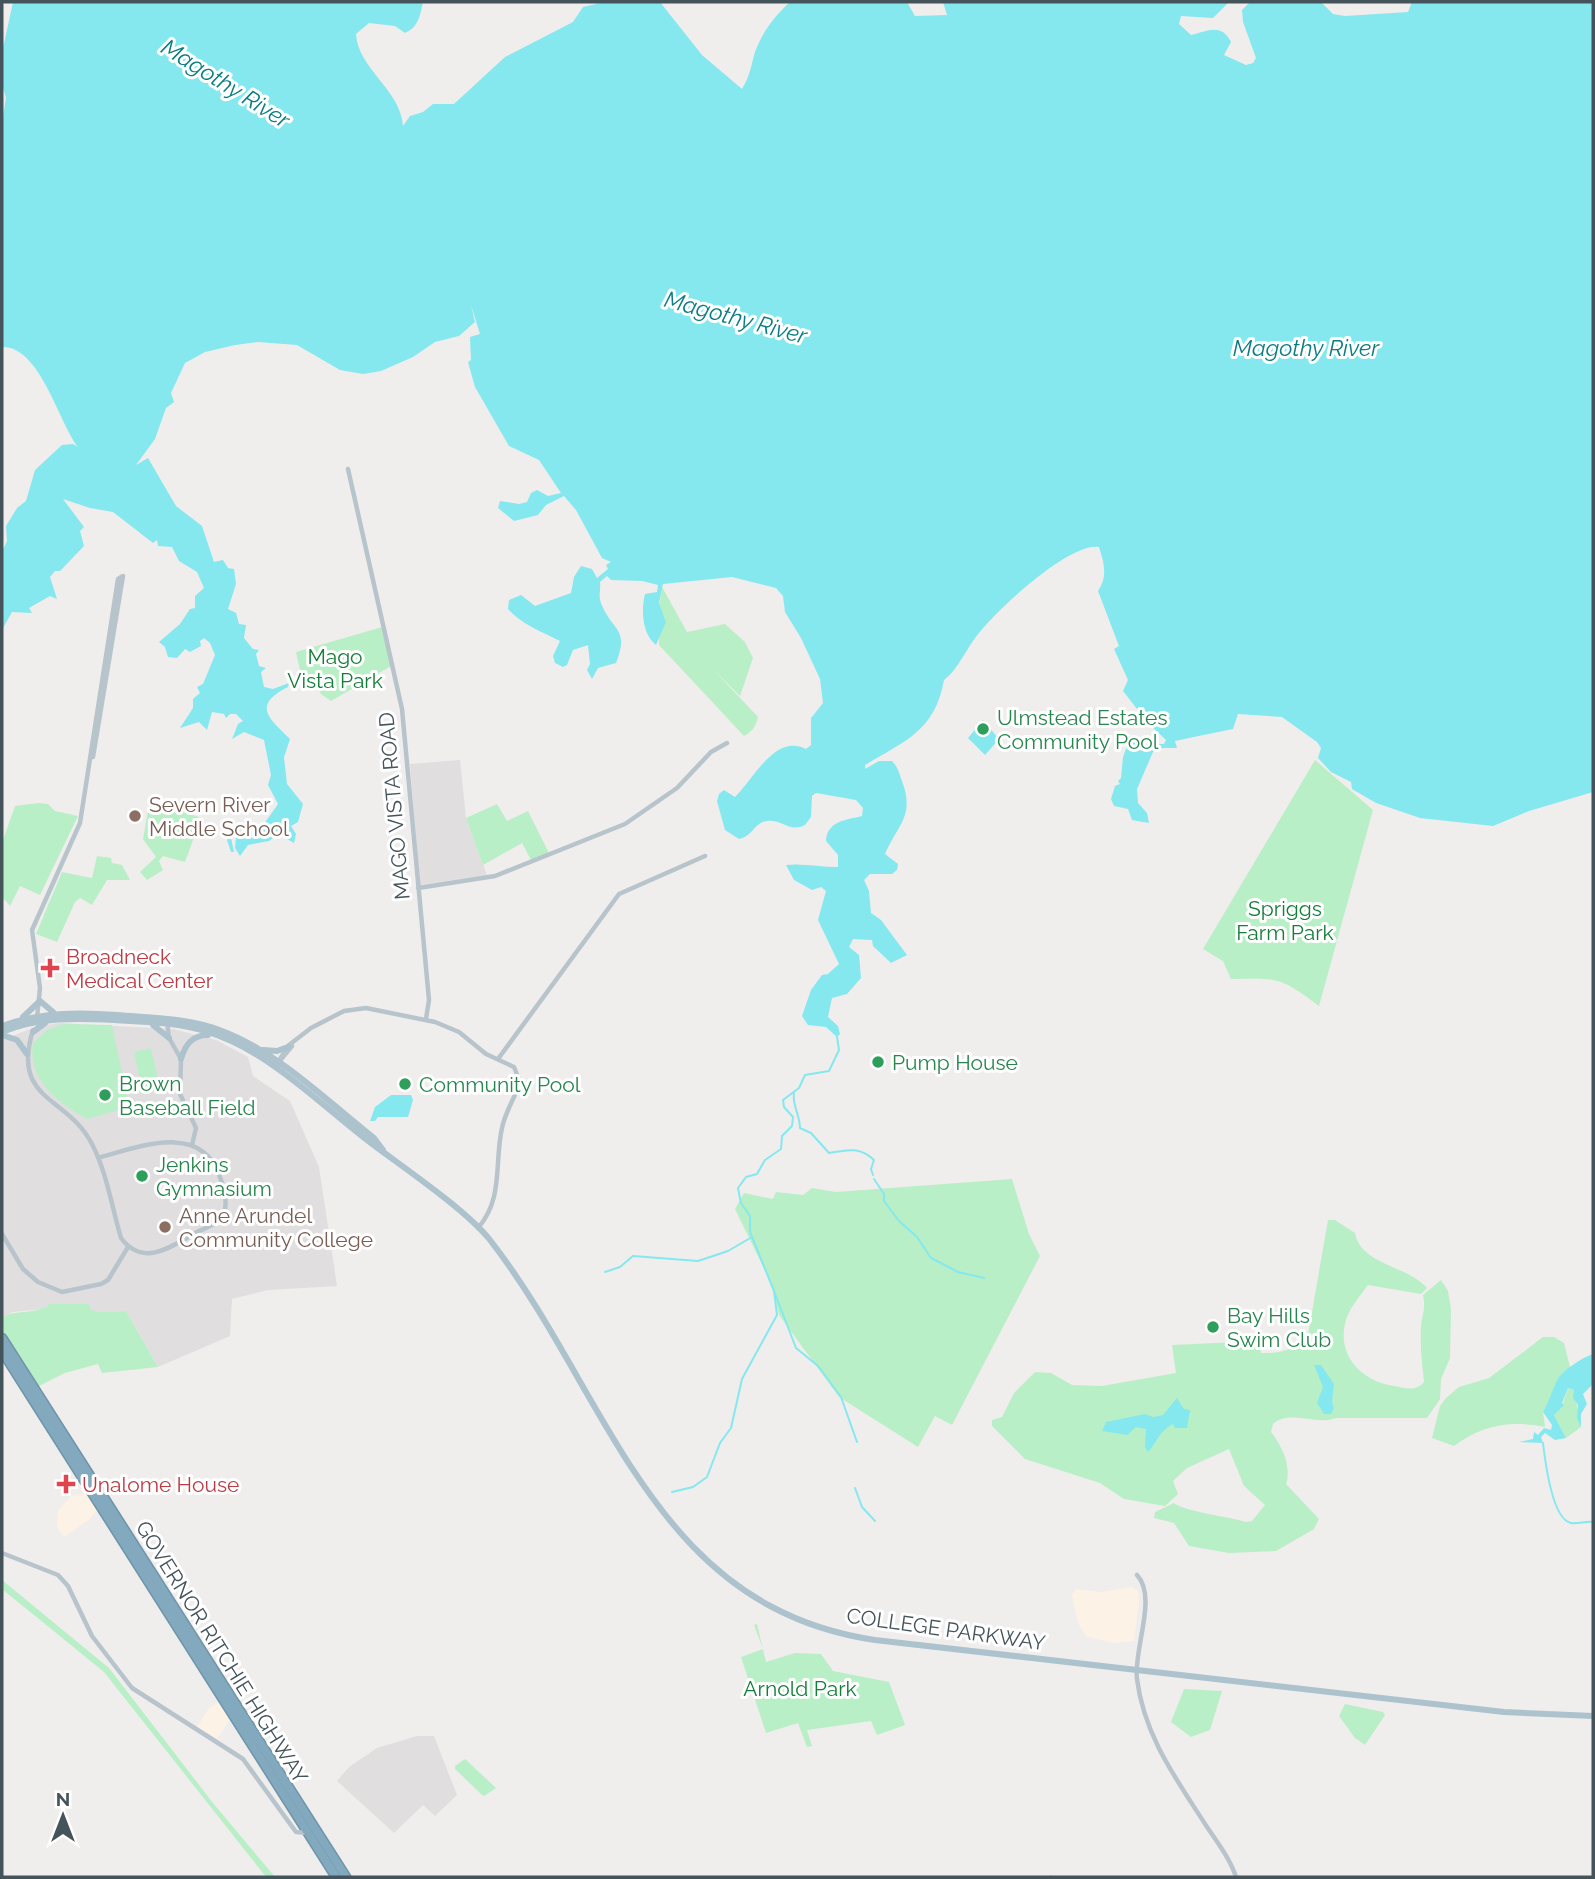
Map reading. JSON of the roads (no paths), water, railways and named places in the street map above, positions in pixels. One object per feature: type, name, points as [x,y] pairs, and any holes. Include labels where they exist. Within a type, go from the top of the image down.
[{"type":"highway","name":"GOVERNOR RITCHIE HIGHWAY","points":[[2,1338],[336,1877]]},
{"type":"highway","name":"GOVERNOR RITCHIE HIGHWAY","points":[[2,1351],[51,1421]]},
{"type":"highway","name":"GOVERNOR RITCHIE HIGHWAY","points":[[149,1576],[223,1698],[248,1724],[346,1877]]},
{"type":"highway","points":[[308,1833],[318,1835]]},
{"type":"main road","points":[[14,1021],[27,1015],[40,1001],[48,1010],[65,1013]]},
{"type":"main road","name":"COLLEGE PARKWAY","points":[[2,1034],[36,1019],[65,1013],[208,1026],[253,1045],[354,1130],[478,1228],[509,1267],[660,1509],[693,1550],[746,1593],[791,1617],[848,1636],[1504,1712],[1593,1716]]},
{"type":"main road","name":"COLLEGE PARKWAY","points":[[2,1026],[14,1021],[36,1019],[167,1021],[221,1036],[276,1065],[374,1138],[388,1155]]},
{"type":"main road","points":[[33,1031],[50,1019]]},
{"type":"main road","points":[[144,1022],[157,1027],[169,1038]]},
{"type":"main road","points":[[2,1034],[17,1040],[27,1054]]},
{"type":"main road","points":[[181,1059],[184,1048],[193,1038],[200,1035],[221,1036]]},
{"type":"main road","points":[[253,1045],[273,1052],[288,1047]]},
{"type":"main road","points":[[345,1115],[353,1124],[354,1130],[358,1129],[374,1138]]},
{"type":"street","name":"MAGO VISTA ROAD","points":[[348,468],[401,702],[429,1000],[426,1019]]},
{"type":"street","points":[[91,761],[98,737],[123,576],[118,579],[80,823],[32,930],[40,1001],[27,1054],[29,1071],[37,1090],[81,1128],[98,1158],[121,1238],[128,1247],[149,1252],[172,1248],[218,1221],[225,1212],[226,1198],[216,1168],[191,1144],[161,1142],[98,1158]]},
{"type":"street","points":[[418,888],[495,876],[625,824],[677,788],[711,752],[727,743]]},
{"type":"street","points":[[498,1059],[619,894],[705,856]]},
{"type":"street","points":[[276,1065],[294,1041],[330,1017],[352,1009],[370,1009],[426,1019],[459,1032],[516,1069],[520,1082],[502,1126],[500,1165],[492,1207],[478,1228]]},
{"type":"street","points":[[167,1021],[169,1038],[181,1059],[180,1094],[196,1128],[191,1144]]},
{"type":"street","points":[[276,1065],[294,1041]]},
{"type":"street","points":[[2,1234],[23,1269],[38,1282],[62,1292],[101,1284],[108,1280],[128,1247]]},
{"type":"street","points":[[2,1553],[58,1574],[68,1586],[92,1636],[132,1688],[243,1759],[296,1832],[308,1833]]},
{"type":"street","points":[[1145,1600],[1137,1670],[1156,1746],[1227,1857],[1236,1877]]},
{"type":"water","name":"Magothy River","points":[[13,2],[423,2],[416,24],[405,33],[395,26],[369,23],[356,34],[364,58],[395,101],[403,126],[410,116],[423,112],[433,104],[454,104],[505,57],[573,22],[583,7],[605,2],[660,2],[702,55],[742,89],[762,37],[790,2],[907,2],[915,16],[947,15],[943,2],[1229,2],[1213,18],[1181,16],[1179,24],[1191,35],[1213,30],[1223,32],[1231,42],[1224,55],[1246,65],[1253,63],[1256,58],[1243,22],[1242,10],[1250,2],[1321,2],[1333,14],[1345,16],[1408,12],[1412,2],[1593,2],[1593,792],[1529,811],[1493,826],[1420,818],[1376,803],[1352,789],[1351,782],[1331,772],[1318,758],[1321,748],[1317,742],[1282,717],[1238,714],[1233,729],[1175,741],[1177,748],[1163,748],[1153,752],[1137,789],[1138,803],[1147,813],[1149,823],[1132,820],[1128,809],[1114,806],[1111,799],[1115,786],[1120,784],[1118,781],[1121,778],[1123,757],[1129,741],[1134,740],[1134,735],[1141,745],[1140,751],[1147,744],[1164,744],[1166,740],[1148,723],[1123,691],[1128,680],[1114,649],[1119,646],[1098,591],[1104,575],[1099,547],[1086,548],[1054,565],[1002,608],[979,633],[944,680],[940,697],[926,723],[905,741],[865,765],[865,769],[879,761],[892,761],[906,793],[906,812],[885,854],[898,864],[897,870],[892,874],[870,874],[864,880],[869,891],[871,913],[881,920],[907,955],[891,963],[873,946],[872,940],[853,939],[849,947],[859,955],[861,978],[847,994],[832,998],[828,1017],[838,1026],[840,1034],[837,1037],[826,1027],[808,1025],[802,1016],[811,990],[822,975],[828,974],[839,964],[818,920],[826,891],[821,887],[812,890],[794,880],[786,865],[838,867],[838,855],[826,841],[827,834],[838,822],[862,816],[863,808],[856,800],[816,793],[812,796],[811,817],[805,825],[790,827],[767,821],[739,839],[725,830],[717,801],[724,790],[735,797],[775,752],[784,747],[806,749],[811,745],[811,718],[823,703],[820,679],[801,638],[785,612],[783,596],[776,588],[732,577],[663,584],[659,603],[666,622],[656,645],[645,628],[643,607],[645,594],[657,592],[658,585],[642,581],[611,580],[607,576],[600,582],[600,598],[620,636],[620,651],[616,663],[598,668],[592,679],[587,670],[590,664],[588,645],[573,650],[567,665],[563,667],[555,663],[553,656],[560,641],[519,619],[508,609],[509,600],[521,595],[535,606],[571,593],[574,577],[581,566],[592,569],[597,578],[608,569],[606,565],[611,562],[602,558],[576,510],[564,496],[546,505],[538,515],[514,521],[498,508],[500,501],[519,504],[527,502],[531,493],[537,490],[548,496],[561,493],[539,460],[509,446],[475,387],[468,362],[471,360],[470,337],[480,334],[471,305],[475,322],[459,336],[435,342],[413,357],[381,371],[363,374],[340,370],[297,345],[258,342],[205,352],[185,363],[171,393],[174,402],[166,408],[155,439],[136,465],[148,458],[176,506],[202,526],[214,562],[223,560],[228,568],[234,569],[236,584],[228,609],[236,613],[239,624],[246,625],[244,638],[253,649],[259,650],[256,654],[259,666],[266,668],[261,672],[264,687],[273,689],[289,683],[288,687],[270,700],[267,712],[275,725],[290,739],[284,757],[287,784],[303,804],[298,822],[291,826],[296,834],[294,843],[279,834],[269,841],[248,845],[240,856],[235,848],[236,837],[243,832],[254,831],[242,829],[231,838],[234,852],[231,852],[227,840],[233,831],[264,824],[278,804],[268,785],[271,775],[264,740],[244,732],[232,739],[238,724],[243,721],[236,714],[230,714],[226,718],[224,714],[212,712],[207,730],[199,722],[180,728],[193,708],[193,699],[200,693],[197,687],[203,684],[215,655],[210,643],[204,638],[200,641],[201,646],[190,652],[185,649],[177,658],[168,657],[165,647],[159,642],[180,624],[190,609],[195,608],[195,596],[204,588],[197,572],[179,561],[172,547],[158,546],[157,540],[153,543],[113,512],[63,499],[84,527],[80,531],[84,546],[60,571],[55,571],[50,577],[57,599],[50,596],[29,608],[32,613],[12,612],[2,630],[2,552],[7,541],[6,526],[17,508],[26,501],[35,470],[62,445],[73,444],[78,447],[37,371],[15,350],[2,347],[2,123],[6,98],[2,84],[2,53]]},
{"type":"water","name":"Ulmstead Estates Community Pool","points":[[983,720],[999,739],[985,755],[968,738]]},
{"type":"water","points":[[391,1095],[411,1095],[413,1100],[408,1117],[378,1117],[375,1121],[370,1121],[375,1107]]},
{"type":"water","points":[[1593,1354],[1593,1384],[1583,1394],[1587,1404],[1581,1414],[1581,1427],[1577,1418],[1578,1405],[1573,1398],[1574,1390],[1568,1388],[1562,1403],[1564,1405],[1554,1415],[1566,1438],[1555,1440],[1545,1433],[1541,1437],[1543,1443],[1519,1442],[1533,1439],[1534,1432],[1538,1435],[1544,1428],[1551,1430],[1552,1425],[1543,1412],[1558,1379],[1571,1366]]},
{"type":"water","points":[[1314,1365],[1321,1365],[1334,1384],[1334,1408],[1331,1414],[1324,1414],[1317,1403],[1323,1387]]},
{"type":"water","points":[[1177,1398],[1184,1409],[1190,1410],[1187,1428],[1175,1428],[1173,1424],[1168,1427],[1148,1452],[1145,1447],[1146,1429],[1136,1427],[1127,1435],[1102,1431],[1106,1422],[1145,1414],[1153,1417],[1163,1415]]},
{"type":"waterway","points":[[672,1492],[693,1487],[707,1477],[720,1443],[731,1428],[742,1379],[777,1315],[774,1291],[750,1232],[750,1216],[741,1203],[738,1188],[746,1177],[757,1174],[765,1160],[781,1149],[782,1136],[792,1126],[793,1117],[784,1107],[783,1100],[799,1088],[805,1075],[829,1071],[839,1050],[837,1037]]},
{"type":"waterway","points":[[794,1093],[800,1128],[811,1133],[829,1153],[852,1150],[868,1155],[874,1160],[871,1169],[873,1175]]},
{"type":"waterway","points":[[874,1179],[884,1194],[884,1201],[899,1221],[917,1237],[931,1258],[958,1272],[984,1278]]},
{"type":"waterway","points":[[605,1272],[620,1267],[633,1256],[698,1261],[728,1251],[752,1237]]},
{"type":"waterway","points":[[774,1291],[796,1348],[818,1366],[841,1397],[857,1442]]},
{"type":"waterway","points":[[1543,1443],[1554,1500],[1564,1519],[1571,1523],[1593,1522]]},
{"type":"waterway","points":[[855,1488],[862,1507],[875,1521]]},
{"type":"place","name":"Ulmstead Estates Community Pool","points":[[983,729]]},
{"type":"place","name":"Severn River Middle School","points":[[135,816]]},
{"type":"place","name":"Broadneck Medical Center","points":[[50,968]]},
{"type":"place","name":"Pump House","points":[[878,1062]]},
{"type":"place","name":"Community Pool","points":[[405,1084]]},
{"type":"place","name":"Brown Baseball Field","points":[[105,1095]]},
{"type":"place","name":"Jenkins Gymnasium","points":[[142,1176]]},
{"type":"place","name":"Anne Arundel Community College","points":[[165,1227]]},
{"type":"place","name":"Bay Hills Swim Club","points":[[1213,1327]]},
{"type":"place","name":"Unalome House","points":[[66,1484]]},
{"type":"park label","name":"Mago Vista Park","points":[[335,668]]},
{"type":"park label","name":"Spriggs Farm Park","points":[[1285,920]]},
{"type":"park label","name":"Arnold Park","points":[[800,1688]]}]
